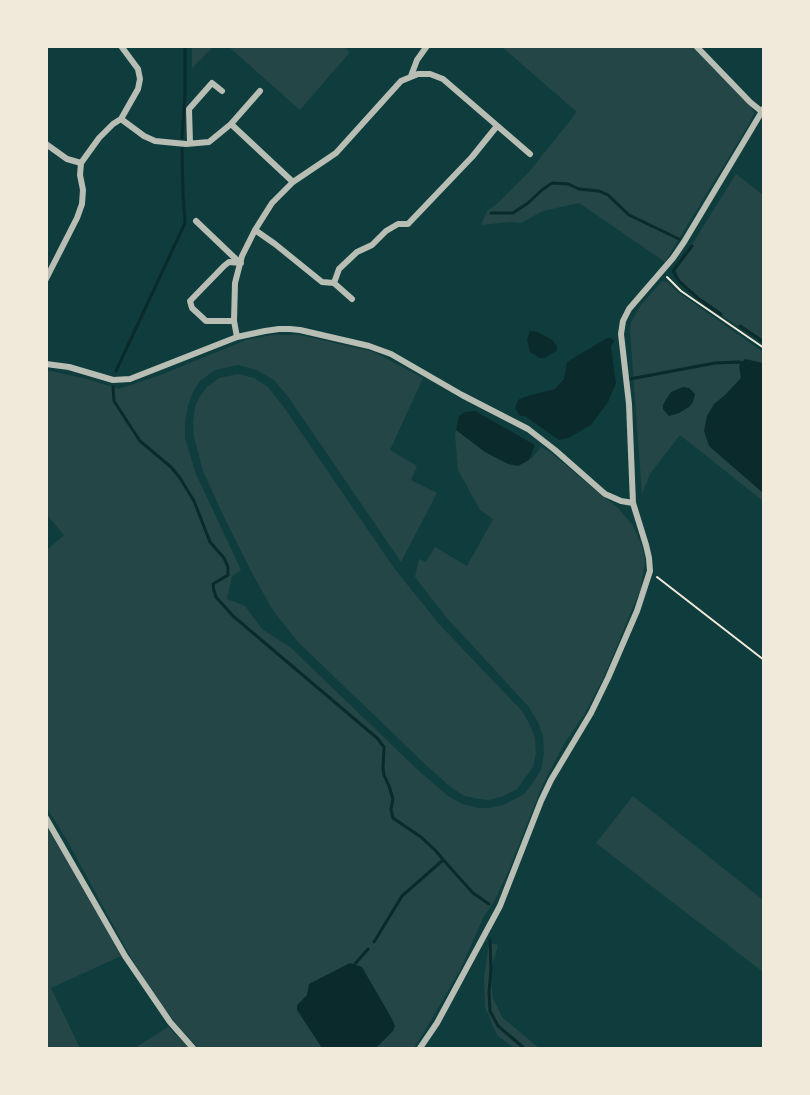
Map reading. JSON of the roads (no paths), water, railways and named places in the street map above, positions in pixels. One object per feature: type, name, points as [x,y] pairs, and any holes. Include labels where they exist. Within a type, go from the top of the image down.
[{"type":"street","points":[[46,279],[82,204],[81,163],[99,138],[121,119],[138,89],[140,79],[138,69],[121,46]]},
{"type":"street","points":[[420,1048],[437,1023],[500,906],[541,801],[591,713],[608,678],[637,611],[650,571],[646,545],[633,503],[629,404],[621,334],[623,321],[629,309],[662,272],[684,242],[762,109],[750,102],[696,46]]},
{"type":"street","points":[[411,76],[423,48]]},
{"type":"street","points":[[237,338],[234,321],[236,283],[240,263],[255,230],[272,203],[294,182],[336,153],[401,81],[418,74],[430,74],[443,79],[530,154]]},
{"type":"street","points":[[188,143],[189,109],[212,83],[222,91]]},
{"type":"street","points":[[121,119],[155,141],[209,142],[231,124],[260,91]]},
{"type":"street","points":[[231,124],[294,182]]},
{"type":"street","points":[[334,283],[339,269],[357,252],[372,245],[386,231],[398,224],[408,224],[472,157],[497,126]]},
{"type":"street","points":[[46,144],[67,159],[81,163]]},
{"type":"street","points":[[196,221],[240,263]]},
{"type":"street","points":[[255,230],[322,282],[334,283],[352,300]]},
{"type":"street","points":[[234,321],[206,321],[192,308],[190,302],[229,262],[240,263]]},
{"type":"street","points":[[46,364],[69,367],[113,380],[130,379],[237,338],[290,328],[391,354],[462,395],[528,429],[605,494],[633,503]]},
{"type":"street","points":[[46,818],[125,956],[170,1022],[194,1048]]},
{"type":"waterway","points":[[182,138],[185,46]]},
{"type":"waterway","points":[[116,371],[185,223],[182,149]]},
{"type":"waterway","points":[[491,213],[513,213],[552,183],[568,184],[579,189],[599,191],[608,195],[629,215],[679,239]]},
{"type":"waterway","points":[[692,246],[673,271],[679,281],[699,299],[721,314]]},
{"type":"waterway","points":[[740,326],[764,342]]},
{"type":"waterway","points":[[630,379],[715,363],[743,363]]},
{"type":"waterway","points":[[113,387],[114,401],[140,441],[171,467],[180,478],[194,501],[210,542],[224,558],[228,567],[228,575],[213,584],[216,597],[233,616],[377,738],[384,747],[383,768],[393,799],[391,809],[393,818],[421,837],[473,893],[489,904]]},
{"type":"waterway","points":[[374,942],[402,896],[443,860]]},
{"type":"waterway","points":[[490,940],[490,1011],[498,1026],[524,1048]]},
{"type":"waterway","points":[[355,964],[368,949]]}]
